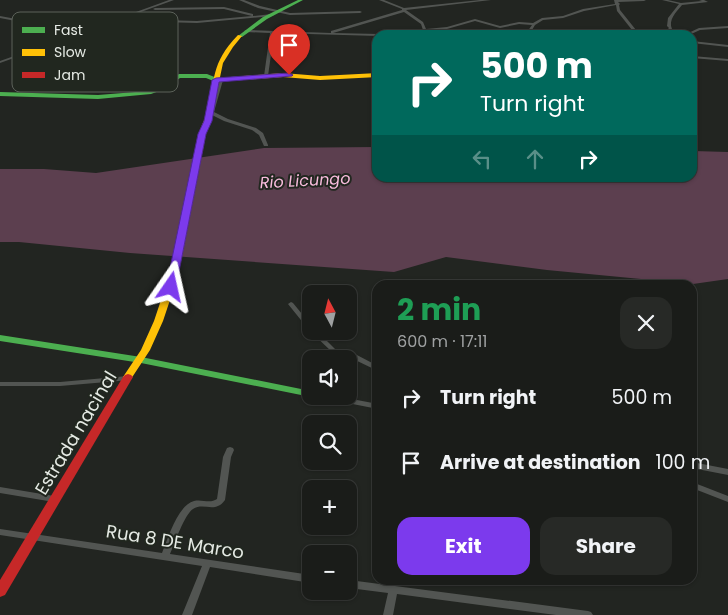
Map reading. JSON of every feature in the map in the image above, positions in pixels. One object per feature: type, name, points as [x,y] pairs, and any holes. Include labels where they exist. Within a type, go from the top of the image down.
[{"type":"main road","name":"Estrada nacinal","points":[[0,591],[34,537],[54,499],[141,360],[160,322],[171,287],[202,134],[208,121],[222,56],[246,31],[301,0]]},
{"type":"main road","points":[[178,76],[207,76],[218,80],[289,75],[320,78],[372,75]]},
{"type":"main road","points":[[0,94],[98,97],[152,92]]},
{"type":"main road","points":[[0,338],[141,360],[302,392]]},
{"type":"street","points":[[142,12],[172,0]]},
{"type":"street","points":[[240,0],[275,13]]},
{"type":"street","points":[[381,0],[404,10],[422,23],[425,30]]},
{"type":"street","points":[[323,34],[404,10],[489,0]]},
{"type":"street","points":[[530,30],[534,24],[542,19],[563,17],[617,2],[644,0]]},
{"type":"street","points":[[664,0],[681,4],[706,2],[701,0]]},
{"type":"street","points":[[617,2],[618,10],[635,30]]},
{"type":"street","points":[[669,30],[671,28],[669,26],[670,18],[681,4]]},
{"type":"street","points":[[151,9],[224,8],[255,16]]},
{"type":"street","points":[[178,21],[198,22],[275,13],[360,12]]},
{"type":"street","points":[[430,30],[475,20],[500,27],[517,23],[534,24]]},
{"type":"street","points":[[697,30],[728,27]]},
{"type":"street","points":[[246,31],[372,35]]},
{"type":"street","points":[[266,76],[272,32]]},
{"type":"street","points":[[697,43],[728,46]]},
{"type":"street","points":[[697,57],[728,60]]},
{"type":"street","points":[[0,62],[12,58]]},
{"type":"street","points":[[218,80],[212,113],[226,120],[254,128],[261,134],[266,144]]},
{"type":"street","points":[[291,304],[302,318]]},
{"type":"street","points":[[322,340],[332,350],[351,355],[372,366]]},
{"type":"street","points":[[0,384],[60,384],[128,378]]},
{"type":"street","points":[[357,403],[372,406]]},
{"type":"street","points":[[165,556],[186,509],[197,504],[213,505],[221,500],[227,457],[230,450]]},
{"type":"street","points":[[697,466],[728,472]]},
{"type":"street","points":[[697,487],[728,499]]},
{"type":"street","points":[[0,490],[54,499]]},
{"type":"street","name":"Rua 8 DE Marco","points":[[0,532],[302,578]]},
{"type":"street","points":[[188,615],[207,564]]},
{"type":"street","points":[[357,585],[588,615]]},
{"type":"street","points":[[388,615],[393,590]]},
{"type":"water","name":"Rio Licungo","points":[[372,147],[372,182],[697,182],[697,151],[728,152],[728,279],[697,283],[697,280],[651,280],[547,270],[446,257],[394,272],[0,242],[0,169],[44,169],[96,173],[264,148]]},
{"type":"traffic: fast","points":[[240,36],[265,18],[301,0]]},
{"type":"traffic: fast","points":[[178,77],[207,76],[216,80],[243,78]]},
{"type":"traffic: fast","points":[[0,94],[98,97],[152,92]]},
{"type":"traffic: fast","points":[[0,338],[141,360],[302,392]]},
{"type":"traffic: slow","points":[[128,377],[145,350],[159,321],[169,291],[217,72],[224,55],[240,36]]},
{"type":"traffic: slow","points":[[243,78],[283,75],[320,78],[372,75]]},
{"type":"traffic: jam","points":[[0,591],[128,377]]},
{"type":"route","points":[[171,287],[202,134],[208,121],[210,102],[216,80],[289,75]]}]
